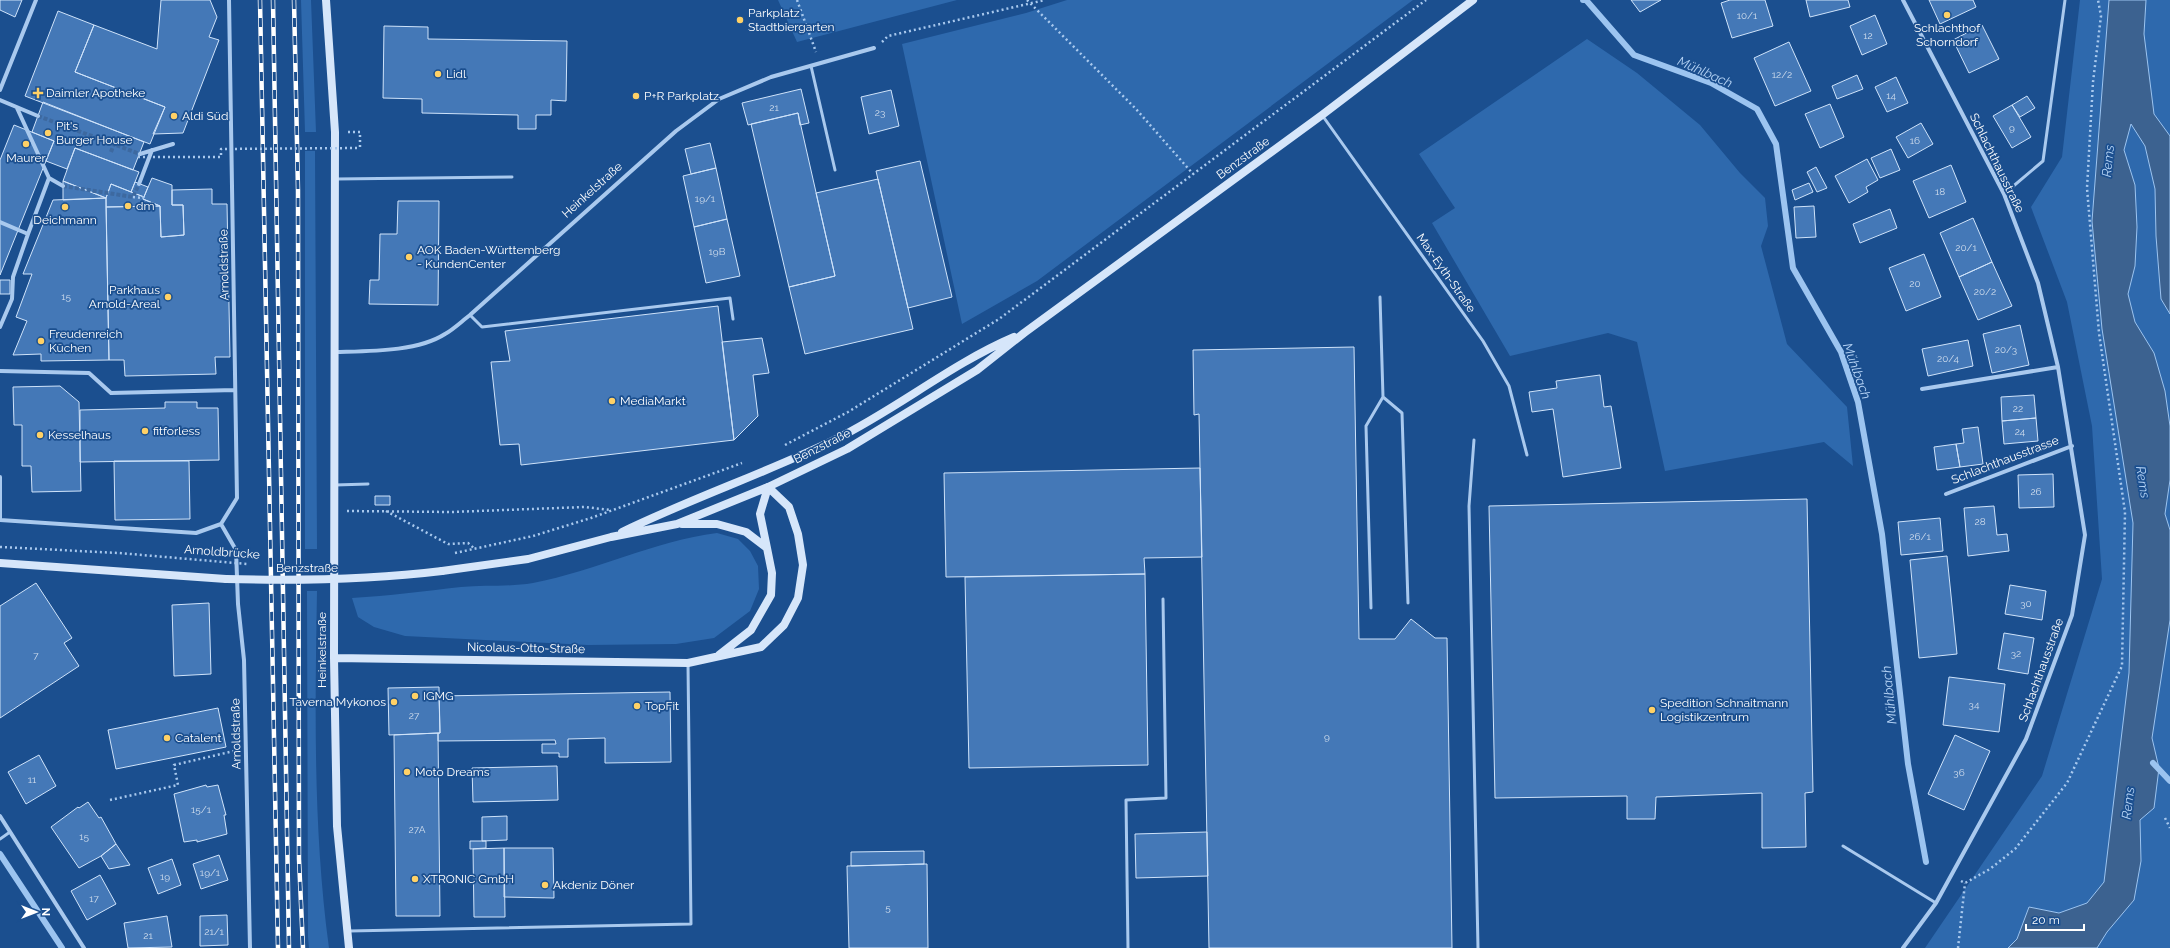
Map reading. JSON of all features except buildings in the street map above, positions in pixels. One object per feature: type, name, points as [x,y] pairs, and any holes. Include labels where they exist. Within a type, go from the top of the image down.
[{"type":"main road","name":"Heinkelstraße","points":[[326,0],[335,132],[336,179],[334,658],[337,826],[349,948]]},
{"type":"main road","name":"Benzstraße","points":[[0,563],[226,579],[310,582],[384,578],[442,572],[528,559],[611,538],[677,524],[768,487],[847,449],[977,370],[1024,333],[1322,115],[1473,0]]},
{"type":"main road","name":"Benzstraße","points":[[611,538],[671,509],[743,481],[837,439],[986,349],[1024,333]]},
{"type":"main road","name":"Nicolaus-Otto-Straße","points":[[334,658],[688,662],[761,647],[784,625],[798,598],[803,565],[798,534],[789,507],[768,487],[760,514],[772,573],[771,595],[752,630],[717,656]]},
{"type":"main road","points":[[677,524],[717,524],[746,532],[767,548]]},
{"type":"street","points":[[0,90],[36,0]]},
{"type":"street","name":"Arnoldstraße","points":[[229,0],[237,498],[221,524],[236,550],[238,604],[244,660],[250,948]]},
{"type":"street","name":"Schlachthausstraße","points":[[1903,0],[2004,194],[2038,283],[2058,367],[2072,446],[2085,535],[2072,615],[2026,739],[1936,902],[1903,948]]},
{"type":"street","name":"Heinkelstraße","points":[[335,352],[373,351],[421,344],[444,335],[470,315],[676,131],[719,99],[771,77],[874,48]]},
{"type":"street","points":[[0,100],[38,116]]},
{"type":"street","points":[[17,108],[49,178],[62,186]]},
{"type":"street","points":[[139,155],[173,144]]},
{"type":"street","points":[[139,184],[152,150]]},
{"type":"street","points":[[0,328],[12,299],[13,277],[49,178]]},
{"type":"street","points":[[0,222],[28,234]]},
{"type":"street","points":[[1922,388],[2058,367]]},
{"type":"street","points":[[0,371],[89,373],[111,393],[235,390]]},
{"type":"street","name":"Schlachthausstrasse","points":[[1946,494],[2072,446]]},
{"type":"street","points":[[0,477],[0,520],[196,533],[221,524]]},
{"type":"street","points":[[0,816],[84,948]]},
{"type":"lane","points":[[2004,194],[2043,161],[2065,0]]},
{"type":"lane","points":[[811,66],[835,170]]},
{"type":"lane","name":"Max-Eyth-Straße","points":[[1322,115],[1483,341],[1509,386],[1527,455]]},
{"type":"lane","points":[[336,179],[512,177]]},
{"type":"lane","points":[[1371,608],[1366,426],[1383,397],[1380,297]]},
{"type":"lane","points":[[470,315],[482,327],[730,298],[733,320]]},
{"type":"lane","points":[[1383,397],[1402,413],[1408,603]]},
{"type":"lane","points":[[1474,440],[1469,506],[1478,948]]},
{"type":"lane","points":[[335,485],[368,484]]},
{"type":"lane","points":[[1128,948],[1126,800],[1166,798],[1163,599]]},
{"type":"lane","points":[[347,931],[691,924],[688,662]]},
{"type":"lane","points":[[1,838],[10,832]]},
{"type":"lane","points":[[1843,846],[1936,902]]},
{"type":"path","points":[[797,0],[820,63]]},
{"type":"path","points":[[1028,0],[1141,114],[1194,174]]},
{"type":"path","points":[[874,48],[888,36],[1045,0]]},
{"type":"path","points":[[782,447],[848,412],[999,319],[1426,0]]},
{"type":"path","points":[[139,155],[221,157],[221,149],[360,148],[360,132],[335,132]]},
{"type":"path","points":[[449,555],[533,536],[611,510],[747,461]]},
{"type":"path","points":[[335,511],[450,512],[585,507],[611,510]]},
{"type":"path","points":[[385,511],[448,544],[468,543],[475,550]]},
{"type":"path","name":"Arnoldbrücke","points":[[0,547],[120,553],[251,564]]},
{"type":"path","points":[[110,800],[178,785],[174,765],[246,748]]},
{"type":"path","points":[[2165,818],[2170,828]]},
{"type":"path","points":[[1958,948],[1965,883]]},
{"type":"shaded area","points":[[301,0],[311,0],[316,132],[305,132]]},
{"type":"shaded area","points":[[778,0],[957,0],[797,42]]},
{"type":"shaded area","points":[[1067,0],[1413,0],[1037,281],[962,324],[902,44],[1026,13]]},
{"type":"shaded area","points":[[2080,0],[2170,0],[2170,948],[1925,948],[2042,776],[2102,579],[2092,426],[2067,302],[2031,207],[2062,157]]},
{"type":"shaded area","points":[[1587,39],[1637,73],[1700,125],[1740,173],[1765,198],[1768,226],[1761,246],[1787,344],[1847,407],[1853,466],[1824,442],[1665,471],[1637,342],[1608,333],[1510,356],[1432,223],[1455,208],[1419,154]]},
{"type":"shaded area","points":[[305,151],[315,151],[317,549],[305,549]]},
{"type":"shaded area","points":[[717,533],[738,539],[750,551],[758,566],[759,589],[750,611],[714,638],[676,644],[588,645],[405,636],[374,627],[358,617],[352,598],[461,587],[533,583],[556,578],[671,542]]},
{"type":"shaded area","points":[[307,591],[317,591],[316,770],[320,859],[329,948],[309,948],[308,937]]},
{"type":"water","name":"Rems","points":[[2109,0],[2146,0],[2144,34],[2154,114],[2170,136],[2170,314],[2161,299],[2156,236],[2155,189],[2145,146],[2131,124],[2124,150],[2135,185],[2137,227],[2135,266],[2128,294],[2135,322],[2154,353],[2165,391],[2170,426],[2170,480],[2165,514],[2170,530],[2170,620],[2152,738],[2159,768],[2154,808],[2140,820],[2141,861],[2134,900],[2107,932],[2097,948],[2008,948],[2017,939],[2029,907],[2059,913],[2087,903],[2104,882],[2129,673],[2133,523],[2102,329],[2092,221]]},
{"type":"waterway","name":"Mühlbach","points":[[1583,0],[1586,0],[1634,55],[1711,83],[1757,109],[1776,144],[1793,268],[1841,352],[1858,402],[1882,534],[1908,764],[1926,862]]},
{"type":"waterway","points":[[2153,763],[2170,781]]},
{"type":"waterway","points":[[0,854],[62,948]]},
{"type":"tunnel","points":[[38,116],[140,154]]},
{"type":"tunnel","points":[[111,152],[114,144]]},
{"type":"tunnel","points":[[63,186],[133,197],[139,184]]},
{"type":"railway","points":[[260,0],[278,948]]},
{"type":"railway","points":[[273,0],[289,948]]},
{"type":"railway","points":[[294,0],[298,190],[299,859],[303,948]]},
{"type":"place","name":"Schlachthof Schorndorf","points":[[1947,15]]},
{"type":"place","name":"Parkplatz Stadtbiergarten","points":[[740,20]]},
{"type":"place","name":"Lidl","points":[[438,74]]},
{"type":"place","name":"Daimler Apotheke","points":[[38,93]]},
{"type":"place","name":"P+R Parkplatz","points":[[636,96]]},
{"type":"place","name":"Aldi Süd","points":[[174,116]]},
{"type":"place","name":"Pit's Burger House","points":[[48,133]]},
{"type":"place","name":"Maurer","points":[[26,144]]},
{"type":"place","name":"dm","points":[[128,206]]},
{"type":"place","name":"Deichmann","points":[[65,207]]},
{"type":"place","name":"AOK Baden-Württemberg - KundenCenter","points":[[409,257]]},
{"type":"place","name":"Parkhaus Arnold-Areal","points":[[168,297]]},
{"type":"place","name":"Freudenreich Küchen","points":[[41,341]]},
{"type":"place","name":"MediaMarkt","points":[[612,401]]},
{"type":"place","name":"fitforless","points":[[145,431]]},
{"type":"place","name":"Kesselhaus","points":[[40,435]]},
{"type":"place","name":"IGMG","points":[[415,696]]},
{"type":"place","name":"Taverna Mykonos","points":[[394,702]]},
{"type":"place","name":"TopFit","points":[[637,706]]},
{"type":"place","name":"Spedition Schnaitmann Logistikzentrum","points":[[1652,710]]},
{"type":"place","name":"Catalent","points":[[167,738]]},
{"type":"place","name":"Moto Dreams","points":[[407,772]]},
{"type":"place","name":"XTRONIC GmbH","points":[[415,879]]},
{"type":"place","name":"Akdeniz Döner","points":[[545,885]]}]
